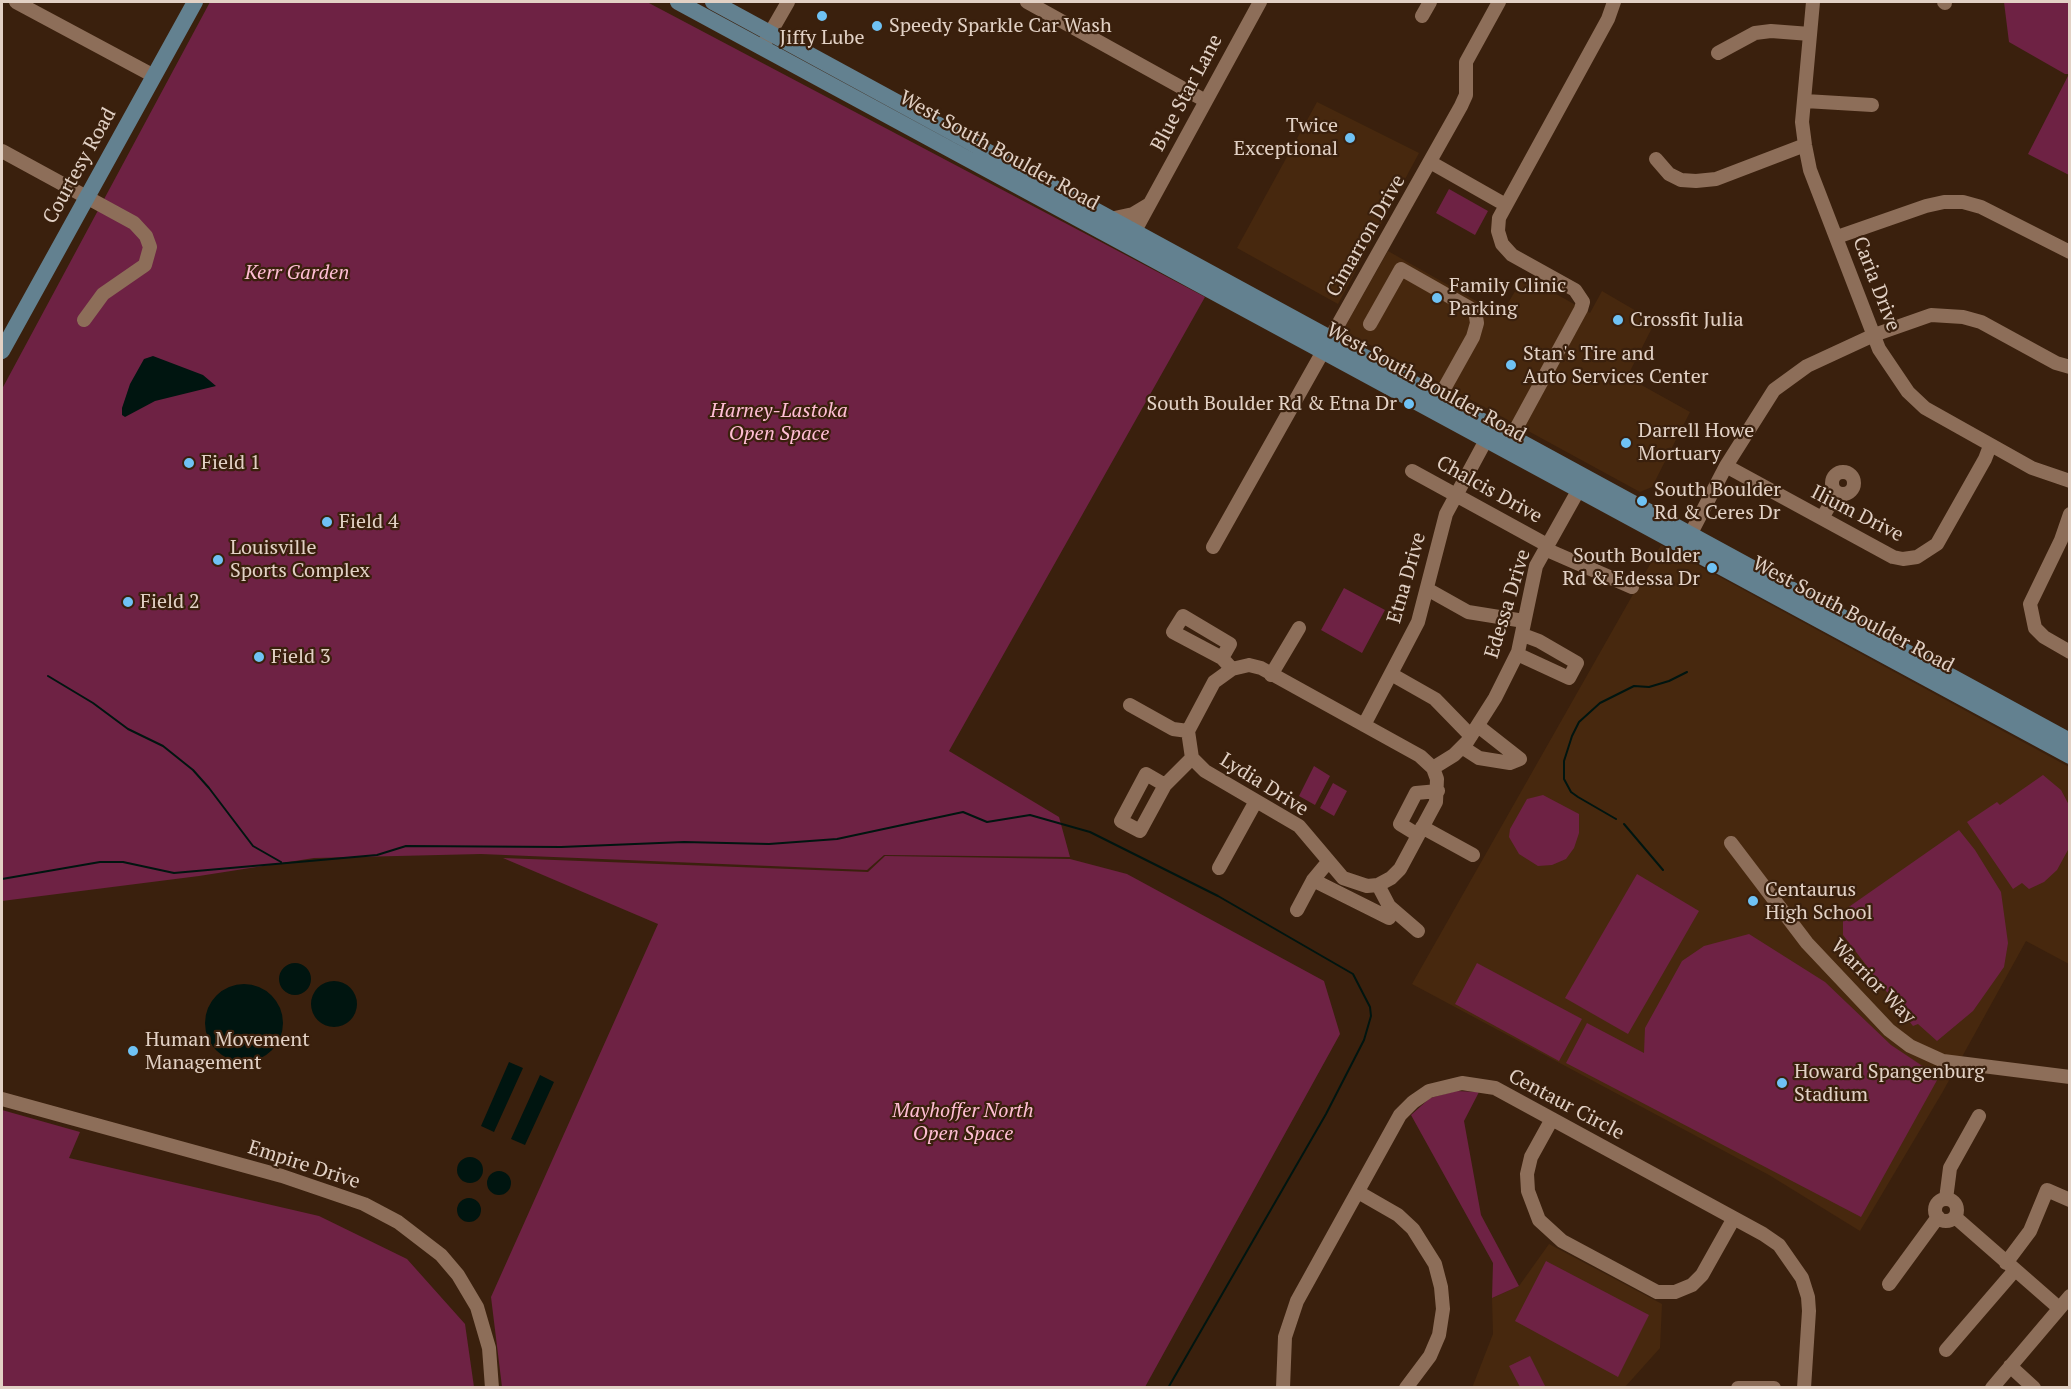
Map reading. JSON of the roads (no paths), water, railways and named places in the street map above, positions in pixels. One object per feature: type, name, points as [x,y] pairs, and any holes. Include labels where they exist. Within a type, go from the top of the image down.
[{"type":"main road","name":"Courtesy Road","points":[[2,351],[195,2]]},
{"type":"main road","points":[[678,2],[767,40]]},
{"type":"main road","points":[[713,2],[767,40]]},
{"type":"main road","name":"West South Boulder Road","points":[[767,40],[1110,219],[1131,239]]},
{"type":"main road","name":"West South Boulder Road","points":[[767,40],[1435,404],[1486,440],[1690,535],[2070,741]]},
{"type":"main road","name":"West South Boulder Road","points":[[1435,404],[1512,436],[1582,484],[2070,756]]},
{"type":"street","points":[[16,2],[154,76]]},
{"type":"street","points":[[767,40],[788,2]]},
{"type":"street","points":[[1027,2],[1204,100]]},
{"type":"street","name":"Blue Star Lane","points":[[1131,239],[1258,2]]},
{"type":"street","points":[[1422,16],[1430,2]]},
{"type":"street","name":"Cimarron Drive","points":[[1213,547],[1461,106],[1466,95],[1466,62],[1499,2]]},
{"type":"street","points":[[1512,436],[1581,309],[1582,302],[1575,290],[1512,255],[1502,244],[1498,231],[1499,218],[1504,204],[1608,19],[1614,2]]},
{"type":"street","name":"Caria Drive","points":[[1813,2],[1802,122],[1804,145],[1810,170],[1874,335],[1894,374],[1908,392],[1932,413],[2032,468],[2070,481]]},
{"type":"street","points":[[1718,53],[1755,33],[1771,31],[1810,34]]},
{"type":"street","points":[[1805,101],[1872,105]]},
{"type":"street","points":[[1656,159],[1669,174],[1681,180],[1696,181],[1716,179],[1804,145]]},
{"type":"street","points":[[2,151],[134,223],[146,236],[150,247],[145,266],[103,294],[84,320]]},
{"type":"street","points":[[1430,162],[1504,204]]},
{"type":"street","points":[[1837,237],[1926,206],[1944,202],[1963,202],[1981,207],[2070,252]]},
{"type":"street","points":[[1110,219],[1133,214],[1149,204]]},
{"type":"street","points":[[1370,324],[1401,269],[1475,311],[1477,323],[1473,337],[1435,404]]},
{"type":"street","points":[[1690,535],[1726,466],[1774,390],[1807,366],[1874,335],[1931,315],[1963,316],[1981,322],[2056,363],[2070,368]]},
{"type":"street","name":"Etna Drive","points":[[1364,725],[1418,622],[1446,514],[1486,440]]},
{"type":"street","name":"Ilium Drive","points":[[1726,466],[1893,557],[1917,557],[1937,544],[1990,446]]},
{"type":"street","name":"Chalcis Drive","points":[[1412,471],[1546,547],[1632,587]]},
{"type":"street","name":"Edessa Drive","points":[[1469,738],[1516,654],[1524,628],[1536,566],[1582,484]]},
{"type":"street","points":[[1821,518],[1837,493]]},
{"type":"street","points":[[2070,514],[2061,540],[2030,603],[2036,628],[2044,637],[2070,652]]},
{"type":"street","points":[[1427,589],[1468,612],[1524,628],[1539,641],[1577,663],[1569,678],[1516,654]]},
{"type":"street","points":[[1271,675],[1299,628]]},
{"type":"street","points":[[1222,657],[1232,669]]},
{"type":"street","points":[[1130,705],[1173,729],[1188,731],[1214,682],[1232,669],[1250,665],[1261,668],[1420,756],[1433,768],[1438,791],[1436,802],[1400,869],[1391,878],[1378,885],[1389,912]]},
{"type":"street","points":[[1391,674],[1435,699],[1469,738],[1433,768]]},
{"type":"street","name":"Lydia Drive","points":[[1188,731],[1192,758],[1205,771],[1299,826],[1343,878],[1356,884],[1378,885]]},
{"type":"street","points":[[1165,785],[1192,758]]},
{"type":"street","points":[[1438,791],[1416,793],[1400,824],[1473,855]]},
{"type":"street","points":[[1219,868],[1256,801]]},
{"type":"street","name":"Warrior Way","points":[[1731,843],[1807,943],[1889,1030],[1910,1047],[1943,1061],[2070,1077]]},
{"type":"street","points":[[1297,910],[1313,880],[1328,862]]},
{"type":"street","points":[[1313,880],[1389,912],[1418,931]]},
{"type":"street","name":"Centaur Circle","points":[[1283,1388],[1285,1336],[1297,1301],[1400,1115],[1413,1102],[1443,1086],[1470,1083],[1495,1088],[1734,1218],[1779,1245],[1792,1260],[1802,1278],[1809,1311],[1804,1388]]},
{"type":"street","name":"Empire Drive","points":[[2,1099],[282,1176],[364,1204],[398,1222],[441,1255],[458,1275],[477,1307],[489,1348],[492,1388]]},
{"type":"street","points":[[1946,1199],[1950,1168],[1979,1116]]},
{"type":"street","points":[[1552,1119],[1531,1157],[1527,1174],[1528,1191],[1539,1220],[1562,1241],[1657,1292],[1675,1292],[1692,1285],[1702,1275],[1734,1218]]},
{"type":"street","points":[[1946,1350],[2010,1266],[2030,1232],[2047,1190],[2070,1200]]},
{"type":"street","points":[[1358,1192],[1398,1215],[1413,1229],[1435,1264],[1441,1287],[1443,1309],[1439,1335],[1430,1356],[1406,1388]]},
{"type":"street","points":[[1946,1199],[1955,1203],[1957,1210],[1955,1217],[1948,1221],[1938,1217],[1935,1207],[1939,1201],[1946,1199]]},
{"type":"street","points":[[1889,1284],[1938,1217]]},
{"type":"street","points":[[1955,1217],[2059,1308]]},
{"type":"street","points":[[1992,1388],[2070,1296]]},
{"type":"street","points":[[2010,1366],[2034,1388]]},
{"type":"street","points":[[1738,1388],[1774,1388]]},
{"type":"waterway","points":[[1616,819],[1571,792],[1564,779],[1564,761],[1572,736],[1579,722],[1600,703],[1634,686],[1649,687],[1687,672]]},
{"type":"waterway","points":[[48,676],[93,703],[128,729],[163,746],[193,770],[253,846],[281,862]]},
{"type":"waterway","points":[[2,879],[100,862],[123,862],[174,873],[377,855],[406,846],[561,847],[684,842],[769,844],[837,839],[963,812],[987,822],[1030,815],[1090,832],[1218,896],[1353,974],[1370,1007],[1371,1016],[1364,1040],[1326,1114],[1168,1388]]},
{"type":"waterway","points":[[1624,824],[1663,870]]},
{"type":"place","name":"Jiffy Lube","points":[[822,16]]},
{"type":"place","name":"Speedy Sparkle Car Wash","points":[[877,26]]},
{"type":"place","name":"Twice Exceptional","points":[[1350,138]]},
{"type":"place","name":"Family Clinic Parking","points":[[1437,298]]},
{"type":"place","name":"Crossfit Julia","points":[[1618,320]]},
{"type":"place","name":"Stan's Tire and Auto Services Center","points":[[1511,365]]},
{"type":"place","name":"South Boulder Rd & Etna Dr","points":[[1409,404]]},
{"type":"place","name":"Darrell Howe Mortuary","points":[[1626,443]]},
{"type":"place","name":"Field 1","points":[[189,463]]},
{"type":"place","name":"South Boulder Rd & Ceres Dr","points":[[1642,501]]},
{"type":"place","name":"Field 4","points":[[327,522]]},
{"type":"place","name":"Louisville Sports Complex","points":[[218,560]]},
{"type":"place","name":"South Boulder Rd & Edessa Dr","points":[[1712,568]]},
{"type":"place","name":"Field 2","points":[[128,602]]},
{"type":"place","name":"Field 3","points":[[259,657]]},
{"type":"place","name":"Centaurus High School","points":[[1753,901]]},
{"type":"place","name":"Human Movement Management","points":[[133,1051]]},
{"type":"place","name":"Howard Spangenburg Stadium","points":[[1782,1083]]},
{"type":"park label","name":"Kerr Garden","points":[[297,273]]},
{"type":"park label","name":"Harney-Lastoka Open Space","points":[[779,422]]},
{"type":"park label","name":"Mayhoffer North Open Space","points":[[963,1122]]}]
